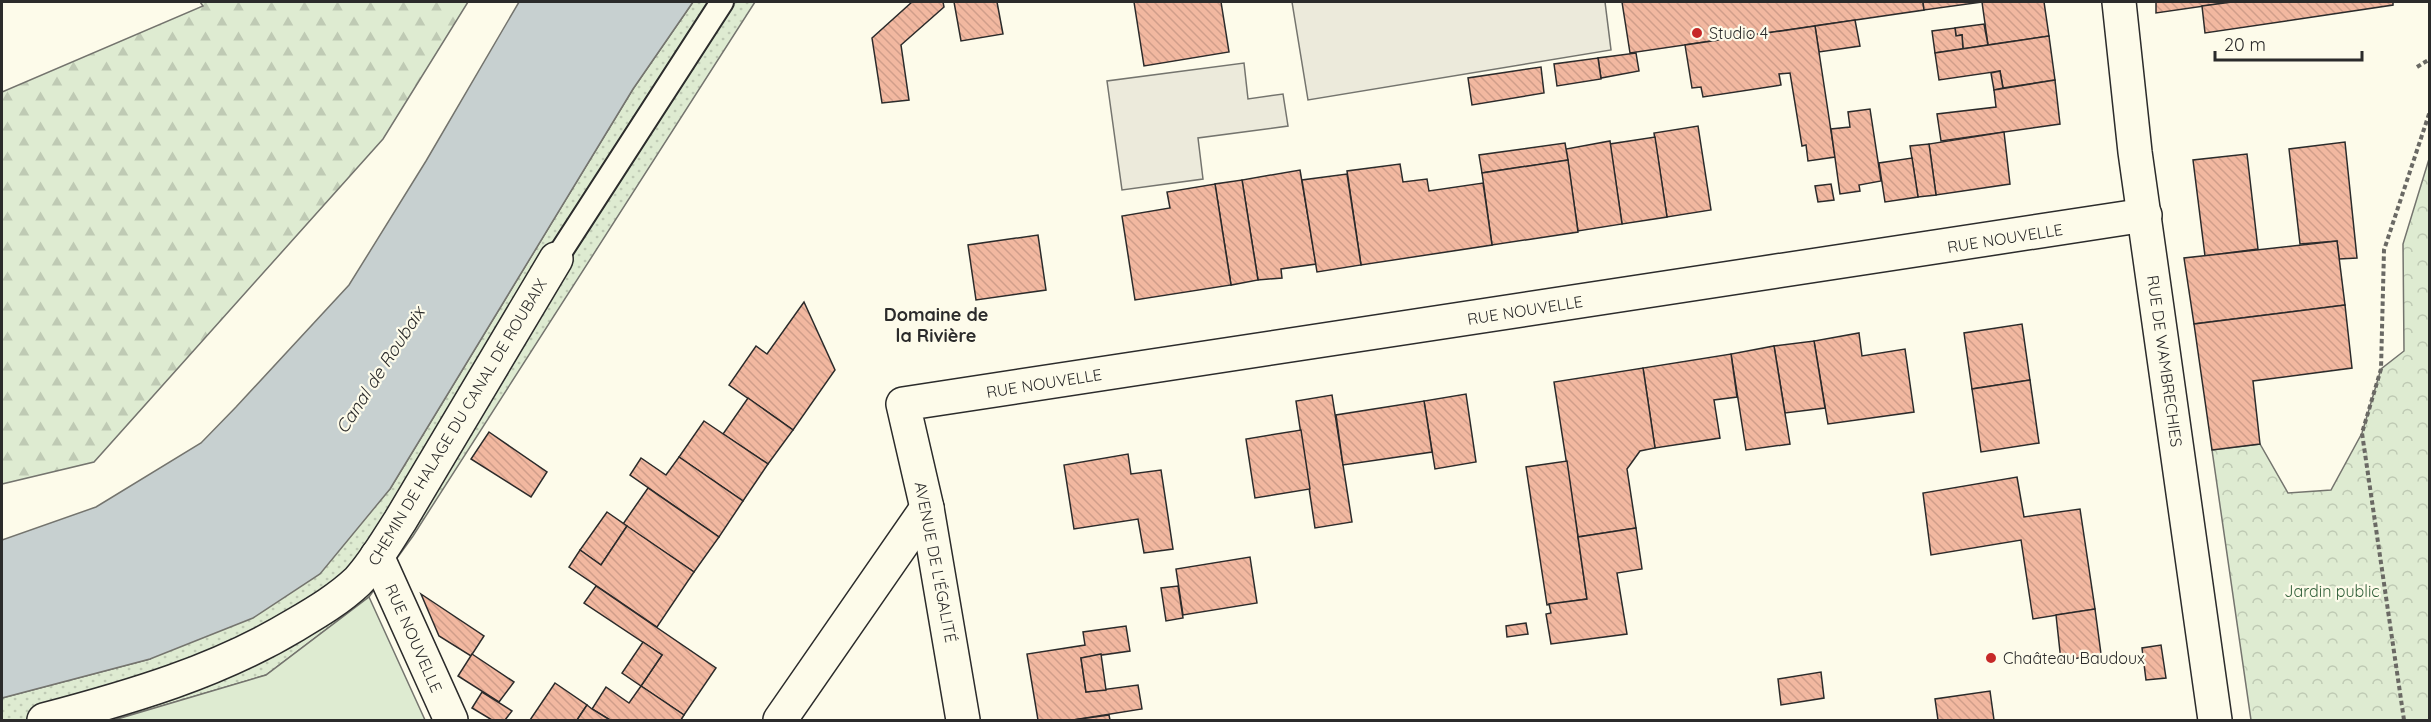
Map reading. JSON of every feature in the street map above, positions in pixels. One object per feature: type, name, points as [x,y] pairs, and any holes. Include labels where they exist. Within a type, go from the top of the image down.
[{"type":"street","name":"RUE DE WAMBRECHIES","points":[[2119,2],[2135,152],[2216,720]]},
{"type":"street","name":"RUE NOUVELLE","points":[[903,404],[2145,215]]},
{"type":"street","name":"CHEMIN DE HALAGE DU CANAL DE ROUBAIX","points":[[44,720],[155,689],[257,647],[326,607],[359,579],[377,556],[556,259]]},
{"type":"street","name":"AVENUE DE L'ÉGALITÉ","points":[[903,404],[927,508],[963,720]]},
{"type":"street","points":[[780,720],[927,508]]},
{"type":"street","name":"RUE NOUVELLE","points":[[377,556],[451,720]]},
{"type":"lane","name":"CHEMIN DE HALAGE DU CANAL DE ROUBAIX","points":[[556,259],[722,2]]},
{"type":"path","points":[[2417,67],[2430,59]]},
{"type":"path","points":[[2404,720],[2362,433],[2381,369],[2384,250],[2430,111]]},
{"type":"green space","points":[[200,2],[468,2],[383,139],[94,462],[2,484],[2,92],[203,6]]},
{"type":"green space","points":[[693,2],[755,2],[413,536],[369,597],[266,675],[114,720],[2,720],[2,698],[150,659],[390,489],[633,89]]},
{"type":"green space","name":"Jardin public","points":[[2429,159],[2429,720],[2251,720],[2212,450],[2260,444],[2288,493],[2331,490],[2362,433],[2381,369],[2404,351],[2403,244]]},
{"type":"green space","points":[[369,597],[425,720],[114,720],[266,675]]},
{"type":"shaded area","points":[[1292,2],[1605,2],[1611,50],[1308,100]]},
{"type":"shaded area","points":[[1244,63],[1248,99],[1283,94],[1288,126],[1198,138],[1203,179],[1122,190],[1107,81]]},
{"type":"water","name":"Canal de Roubaix","points":[[519,2],[693,2],[633,89],[390,489],[320,574],[253,618],[150,659],[2,698],[2,540],[96,507],[201,443],[236,407],[349,285],[426,161]]},
{"type":"building","points":[[912,2],[943,2],[944,7],[901,45],[909,100],[882,103],[872,38]]},
{"type":"building","points":[[954,2],[997,2],[1003,34],[961,41]]},
{"type":"building","points":[[1134,2],[1221,2],[1229,52],[1144,66]]},
{"type":"building","name":"Studio 4","points":[[1622,2],[1923,2],[1924,10],[1630,53]]},
{"type":"building","points":[[1923,2],[1982,2],[1924,10]]},
{"type":"building","points":[[1982,2],[2044,2],[2049,36],[1988,45]]},
{"type":"building","points":[[2156,2],[2232,2],[2156,13]]},
{"type":"building","points":[[2232,2],[2393,2],[2393,5],[2205,33],[2202,6]]},
{"type":"building","points":[[1855,20],[1860,46],[1819,52],[1815,26]]},
{"type":"building","points":[[1984,24],[1988,45],[1963,49],[1962,35],[1956,36],[1955,28]]},
{"type":"building","points":[[1815,26],[1835,157],[1808,161],[1806,145],[1802,146],[1790,73],[1779,74],[1781,85],[1703,97],[1701,87],[1692,88],[1685,45]]},
{"type":"building","points":[[1955,28],[1956,36],[1962,35],[1963,49],[1935,53],[1932,31]]},
{"type":"building","points":[[2049,36],[2055,80],[2003,88],[2000,71],[1939,80],[1935,53]]},
{"type":"building","points":[[1636,53],[1639,71],[1601,78],[1598,58]]},
{"type":"building","points":[[1598,58],[1601,79],[1557,86],[1554,64]]},
{"type":"building","points":[[1541,67],[1544,93],[1472,105],[1468,78]]},
{"type":"building","points":[[2000,71],[2003,88],[1994,90],[1991,73]]},
{"type":"building","points":[[2055,80],[2060,124],[1941,141],[1937,114],[1996,107],[1994,90]]},
{"type":"building","points":[[1870,109],[1881,181],[1859,185],[1860,191],[1840,194],[1831,129],[1850,127],[1848,112]]},
{"type":"building","points":[[1698,126],[1711,210],[1667,217],[1654,133]]},
{"type":"building","points":[[2004,132],[2010,184],[1936,195],[1929,144]]},
{"type":"building","points":[[1655,137],[1667,217],[1622,224],[1610,144]]},
{"type":"building","points":[[1610,141],[1622,224],[1578,231],[1566,149]]},
{"type":"building","points":[[2345,142],[2357,258],[2339,259],[2337,241],[2300,244],[2289,149]]},
{"type":"building","points":[[1565,143],[1568,160],[1482,173],[1479,155]]},
{"type":"building","points":[[1929,144],[1936,195],[1918,197],[1910,146]]},
{"type":"building","points":[[2247,154],[2258,249],[2205,256],[2193,160]]},
{"type":"building","points":[[1912,158],[1918,197],[1885,202],[1879,163]]},
{"type":"building","points":[[1568,160],[1578,232],[1492,245],[1482,173]]},
{"type":"building","points":[[1400,164],[1403,182],[1427,179],[1429,191],[1483,183],[1492,245],[1361,265],[1347,171]]},
{"type":"building","points":[[1300,170],[1316,264],[1281,269],[1282,278],[1258,280],[1242,180]]},
{"type":"building","points":[[1347,174],[1361,265],[1317,272],[1302,180]]},
{"type":"building","points":[[1242,180],[1258,280],[1231,285],[1215,184]]},
{"type":"building","points":[[1215,184],[1231,285],[1135,300],[1122,216],[1170,208],[1167,192]]},
{"type":"building","points":[[1831,184],[1834,200],[1818,202],[1815,186]]},
{"type":"building","points":[[1038,235],[1046,290],[976,300],[968,245]]},
{"type":"building","points":[[2337,241],[2345,305],[2194,324],[2184,258]]},
{"type":"building","points":[[804,302],[835,370],[793,430],[729,385],[756,346],[767,354]]},
{"type":"building","points":[[2345,305],[2352,368],[2253,381],[2260,444],[2212,450],[2194,324]]},
{"type":"building","points":[[2022,324],[2030,380],[1972,389],[1964,333]]},
{"type":"building","points":[[1859,333],[1862,356],[1905,349],[1914,412],[1828,424],[1814,341]]},
{"type":"building","points":[[1814,341],[1825,408],[1785,413],[1774,346]]},
{"type":"building","points":[[1774,346],[1790,444],[1746,450],[1731,354]]},
{"type":"building","points":[[1731,354],[1737,397],[1714,400],[1720,438],[1655,448],[1643,368]]},
{"type":"building","points":[[1643,368],[1655,448],[1640,451],[1627,469],[1636,528],[1578,537],[1554,382]]},
{"type":"building","points":[[2030,380],[2039,443],[1981,452],[1972,389]]},
{"type":"building","points":[[1466,394],[1476,462],[1435,469],[1424,401]]},
{"type":"building","points":[[1332,395],[1352,522],[1315,528],[1296,401]]},
{"type":"building","points":[[748,398],[793,430],[768,464],[723,434]]},
{"type":"building","points":[[1424,401],[1432,452],[1343,465],[1336,415]]},
{"type":"building","points":[[704,421],[768,464],[743,501],[679,457]]},
{"type":"building","points":[[1301,430],[1310,489],[1255,498],[1246,439]]},
{"type":"building","points":[[489,432],[547,472],[531,497],[471,459]]},
{"type":"building","points":[[1128,454],[1131,474],[1161,470],[1173,549],[1144,553],[1138,519],[1074,529],[1064,465]]},
{"type":"building","points":[[679,457],[743,501],[719,537],[630,475],[641,458],[666,475]]},
{"type":"building","points":[[1567,461],[1587,599],[1547,605],[1526,467]]},
{"type":"building","points":[[2017,477],[2024,517],[2080,509],[2095,609],[2033,619],[2021,540],[1931,555],[1923,493]]},
{"type":"building","points":[[648,488],[719,537],[694,572],[623,524]]},
{"type":"building","points":[[607,512],[627,526],[601,565],[580,550]]},
{"type":"building","points":[[627,526],[694,572],[657,627],[569,567],[580,550],[601,565]]},
{"type":"building","points":[[1636,528],[1642,569],[1617,573],[1627,634],[1551,644],[1546,614],[1551,613],[1549,604],[1587,599],[1578,537]]},
{"type":"building","points":[[1250,557],[1257,603],[1183,615],[1176,569]]},
{"type":"building","points":[[596,586],[716,668],[684,715],[641,686],[662,655],[584,603]]},
{"type":"building","points":[[1178,586],[1183,618],[1166,621],[1161,588]]},
{"type":"building","points":[[421,594],[484,636],[471,656],[439,636]]},
{"type":"building","points":[[2095,609],[2101,654],[2061,661],[2056,615]]},
{"type":"building","points":[[1526,623],[1528,634],[1507,637],[1506,626]]},
{"type":"building","points":[[1126,626],[1130,651],[1081,658],[1086,692],[1138,685],[1142,709],[1073,720],[1038,720],[1027,654],[1085,645],[1083,632]]},
{"type":"building","points":[[643,642],[662,655],[641,686],[622,673]]},
{"type":"building","points":[[2161,645],[2166,678],[2146,680],[2142,648]]},
{"type":"building","points":[[472,654],[514,682],[499,702],[458,676]]},
{"type":"building","points":[[1101,654],[1106,690],[1086,692],[1081,658]]},
{"type":"building","points":[[1821,672],[1824,698],[1781,705],[1778,679]]},
{"type":"building","points":[[555,683],[587,705],[577,720],[530,720]]},
{"type":"building","points":[[641,686],[684,715],[681,720],[610,720],[592,709],[606,687],[629,703]]},
{"type":"building","points":[[1990,691],[1994,720],[1938,720],[1935,699]]},
{"type":"building","points":[[482,692],[512,711],[505,720],[492,720],[472,708]]},
{"type":"building","points":[[587,705],[592,709],[610,720],[577,720]]},
{"type":"building","points":[[1109,715],[1110,720],[1073,720]]},
{"type":"place","name":"Studio 4","points":[[1697,33]]},
{"type":"place","name":"Chaâteau Baudoux","points":[[1991,658]]},
{"type":"district","name":"Domaine de la Rivière","points":[[936,324]]}]
